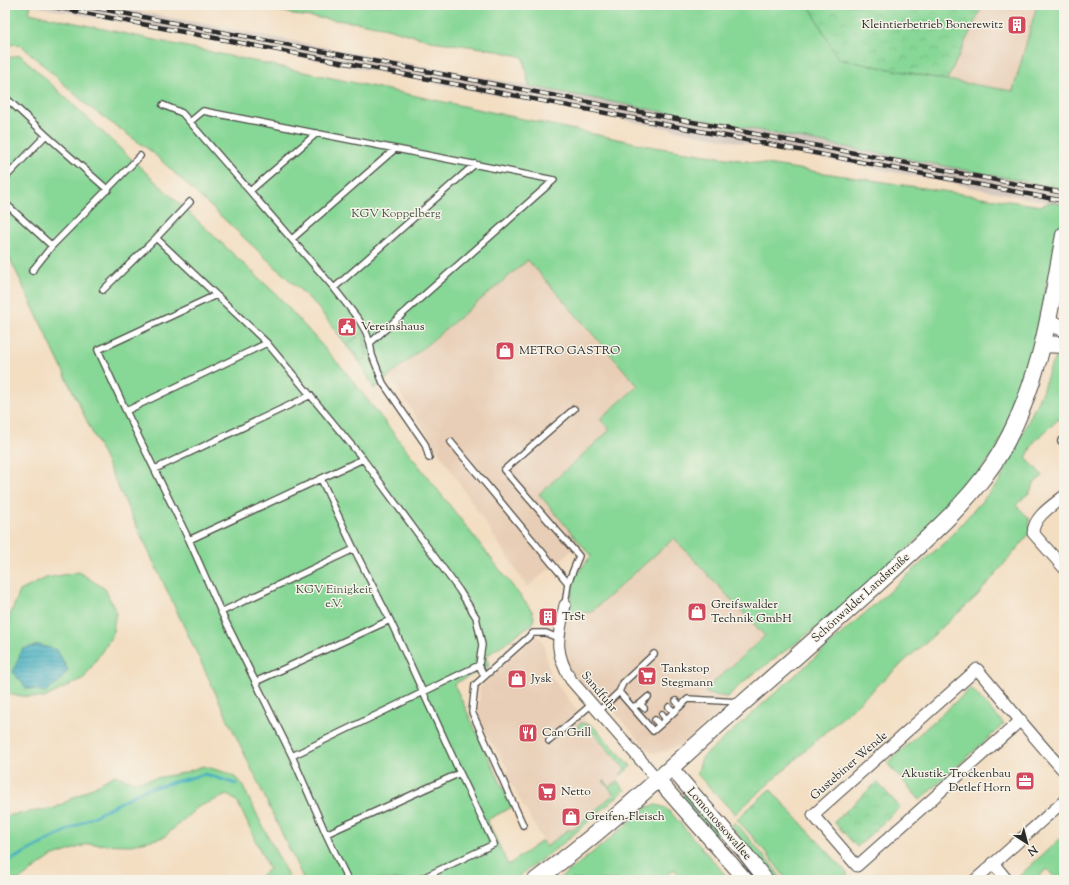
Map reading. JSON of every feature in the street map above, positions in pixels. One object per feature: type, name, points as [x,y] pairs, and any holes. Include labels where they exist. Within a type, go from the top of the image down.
[{"type":"main road","name":"Schönwalder Landstraße","points":[[536,880],[574,851],[658,780],[743,702],[832,625],[940,527],[973,490],[989,469],[1013,429],[1029,391],[1048,323],[1064,235]]},
{"type":"main road","points":[[1048,323],[1064,328]]},
{"type":"main road","points":[[1043,344],[1064,345]]},
{"type":"street","points":[[1064,496],[1041,515],[1033,528],[1033,533],[1064,568]]},
{"type":"street","name":"Sandfuhr","points":[[565,605],[558,638],[559,651],[564,668],[571,680],[658,780]]},
{"type":"street","name":"Gustebiner Wende","points":[[1021,720],[857,866],[812,815],[977,669],[1021,720],[1038,742],[1064,771]]},
{"type":"street","name":"Lomonossowallee","points":[[671,768],[745,853],[766,880]]},
{"type":"street","name":"Lomonossowallee","points":[[658,780],[746,880]]},
{"type":"street","points":[[975,880],[1064,801]]},
{"type":"street","points":[[993,863],[1007,880]]},
{"type":"lane","points":[[5,97],[108,190]]},
{"type":"lane","points":[[162,105],[182,113],[334,288],[358,320],[370,343],[372,355],[383,382],[425,444],[429,458]]},
{"type":"lane","points":[[190,122],[202,111],[554,180],[370,343]]},
{"type":"lane","points":[[250,191],[316,133]]},
{"type":"lane","points":[[5,178],[46,135]]},
{"type":"lane","points":[[292,239],[395,149]]},
{"type":"lane","points":[[32,271],[52,246],[140,156]]},
{"type":"lane","points":[[334,288],[475,164]]},
{"type":"lane","points":[[103,290],[190,202]]},
{"type":"lane","points":[[5,203],[52,246]]},
{"type":"lane","points":[[156,238],[267,344],[363,459],[459,590],[476,617],[482,645],[479,665],[484,676]]},
{"type":"lane","points":[[216,295],[98,350],[189,540],[221,612],[292,756],[348,880]]},
{"type":"lane","points":[[126,411],[267,344]]},
{"type":"lane","points":[[155,469],[311,395]]},
{"type":"lane","points":[[565,605],[568,583],[579,556],[504,470],[574,410]]},
{"type":"lane","points":[[451,442],[568,583]]},
{"type":"lane","points":[[189,540],[363,459]]},
{"type":"lane","points":[[321,479],[390,620],[494,844],[418,880]]},
{"type":"lane","points":[[221,612],[354,549]]},
{"type":"lane","points":[[255,682],[390,620]]},
{"type":"lane","points":[[523,825],[472,712],[475,685],[533,633],[546,633],[558,638]]},
{"type":"lane","points":[[549,741],[619,692],[623,682],[654,654]]},
{"type":"lane","points":[[292,756],[479,665]]},
{"type":"lane","points":[[619,692],[653,731],[674,712],[678,704],[688,699],[743,702]]},
{"type":"lane","points":[[632,707],[642,706],[649,699]]},
{"type":"lane","points":[[669,708],[674,712]]},
{"type":"lane","points":[[662,714],[666,719]]},
{"type":"lane","points":[[655,720],[660,725]]},
{"type":"lane","points":[[326,834],[460,773]]},
{"type":"shaded area","points":[[29,5],[105,5],[1056,187],[1064,189],[1064,205]]},
{"type":"shaded area","points":[[983,5],[1037,5],[1013,91],[947,80]]},
{"type":"shaded area","points":[[528,260],[638,386],[600,419],[610,430],[539,494],[581,543],[527,587],[390,377]]},
{"type":"shaded area","points":[[674,538],[765,636],[705,690],[708,694],[727,697],[724,707],[679,749],[676,746],[667,751],[652,753],[602,698],[591,693],[569,669],[563,652],[565,625],[568,614],[591,612]]},
{"type":"shaded area","points":[[535,636],[540,638],[544,645],[549,671],[555,682],[588,724],[592,725],[631,766],[609,788],[614,793],[571,831],[569,830],[546,847],[505,772],[509,770],[488,738],[478,719],[480,687]]},
{"type":"green space","name":"KGV Koppelberg","points":[[5,5],[31,5],[29,13],[654,147],[1041,206],[1050,202],[1064,205],[1064,215],[1047,282],[1033,349],[1033,361],[1026,384],[995,452],[970,485],[939,520],[837,613],[748,678],[727,697],[708,694],[705,690],[765,636],[674,538],[591,612],[568,614],[575,576],[591,556],[539,494],[610,430],[600,419],[638,386],[528,260],[374,389],[360,362],[314,303],[151,151],[89,107],[21,45],[14,44],[5,47]]},
{"type":"green space","points":[[239,5],[809,5],[839,59],[1013,91],[1037,5],[1064,5],[1064,189],[529,86],[523,57],[490,49],[431,41],[387,28],[360,23],[294,15],[286,12]]},
{"type":"green space","points":[[809,5],[983,5],[947,80],[838,59]]},
{"type":"green space","name":"KGV Einigkeit e.V.","points":[[20,55],[277,295],[345,371],[532,611],[534,618],[532,624],[486,656],[489,666],[454,684],[512,807],[487,820],[508,865],[542,841],[546,847],[569,829],[571,831],[614,794],[603,781],[604,780],[610,787],[617,781],[625,790],[561,845],[514,880],[304,880],[5,248],[5,59]]},
{"type":"green space","points":[[363,332],[367,356],[360,362],[346,345]]},
{"type":"green space","points":[[1064,354],[1064,414],[1034,442],[1026,458],[1043,476],[1034,483],[1030,492],[1016,505],[1029,518],[1030,533],[977,596],[735,814],[697,774],[702,758],[946,541],[1000,481],[1041,394],[1052,363],[1056,358]]},
{"type":"green space","points":[[79,572],[105,589],[116,612],[112,636],[84,678],[44,698],[12,695],[5,690],[5,637],[10,615],[20,591],[46,578]]},
{"type":"green space","points":[[971,688],[1004,724],[920,800],[887,763]]},
{"type":"green space","points":[[581,723],[592,725],[631,766],[621,775],[620,774],[625,769],[587,726],[581,731],[577,726]]},
{"type":"green space","points":[[203,766],[228,773],[240,781],[290,880],[256,880],[269,869],[237,801],[227,795],[198,807],[164,837],[131,845],[88,844],[51,857],[19,880],[5,880],[5,816],[55,808],[115,775],[134,782],[183,773]]},
{"type":"green space","points":[[877,782],[900,807],[857,847],[834,822]]},
{"type":"green space","points":[[770,789],[847,873],[847,880],[787,880],[765,851],[737,819]]},
{"type":"green space","points":[[686,794],[720,832],[715,836],[680,798]]},
{"type":"green space","points":[[656,805],[664,807],[671,813],[730,880],[726,880],[720,874],[711,880],[683,880],[674,869],[662,880],[558,880],[647,807]]},
{"type":"green space","points":[[735,822],[774,868],[782,880],[775,880],[731,826]]},
{"type":"green space","points":[[1064,835],[1064,880],[1057,880],[1047,869],[1035,880],[1018,880],[1017,878]]},
{"type":"water","points":[[39,645],[57,650],[68,670],[60,681],[45,692],[26,688],[13,672],[22,649]]},
{"type":"waterway","points":[[5,866],[7,862],[144,790],[205,774],[236,784]]},
{"type":"railway","points":[[43,5],[1064,201]]},
{"type":"railway","points":[[80,5],[1064,193]]},
{"type":"place","name":"Kleintierbetrieb Bonerewitz","points":[[1017,25]]},
{"type":"place","name":"Vereinshaus","points":[[347,327]]},
{"type":"place","name":"METRO GASTRO","points":[[505,351]]},
{"type":"place","name":"Greifswalder Technik GmbH","points":[[697,612]]},
{"type":"place","name":"TrSt","points":[[548,617]]},
{"type":"place","name":"Tankstop Stegmann","points":[[647,676]]},
{"type":"place","name":"Jysk","points":[[517,679]]},
{"type":"place","name":"Can Grill","points":[[528,733]]},
{"type":"place","name":"Akustik- Trockenbau Detlef Horn","points":[[1025,781]]},
{"type":"place","name":"Netto","points":[[547,792]]},
{"type":"place","name":"Greifen-Fleisch","points":[[571,817]]}]
